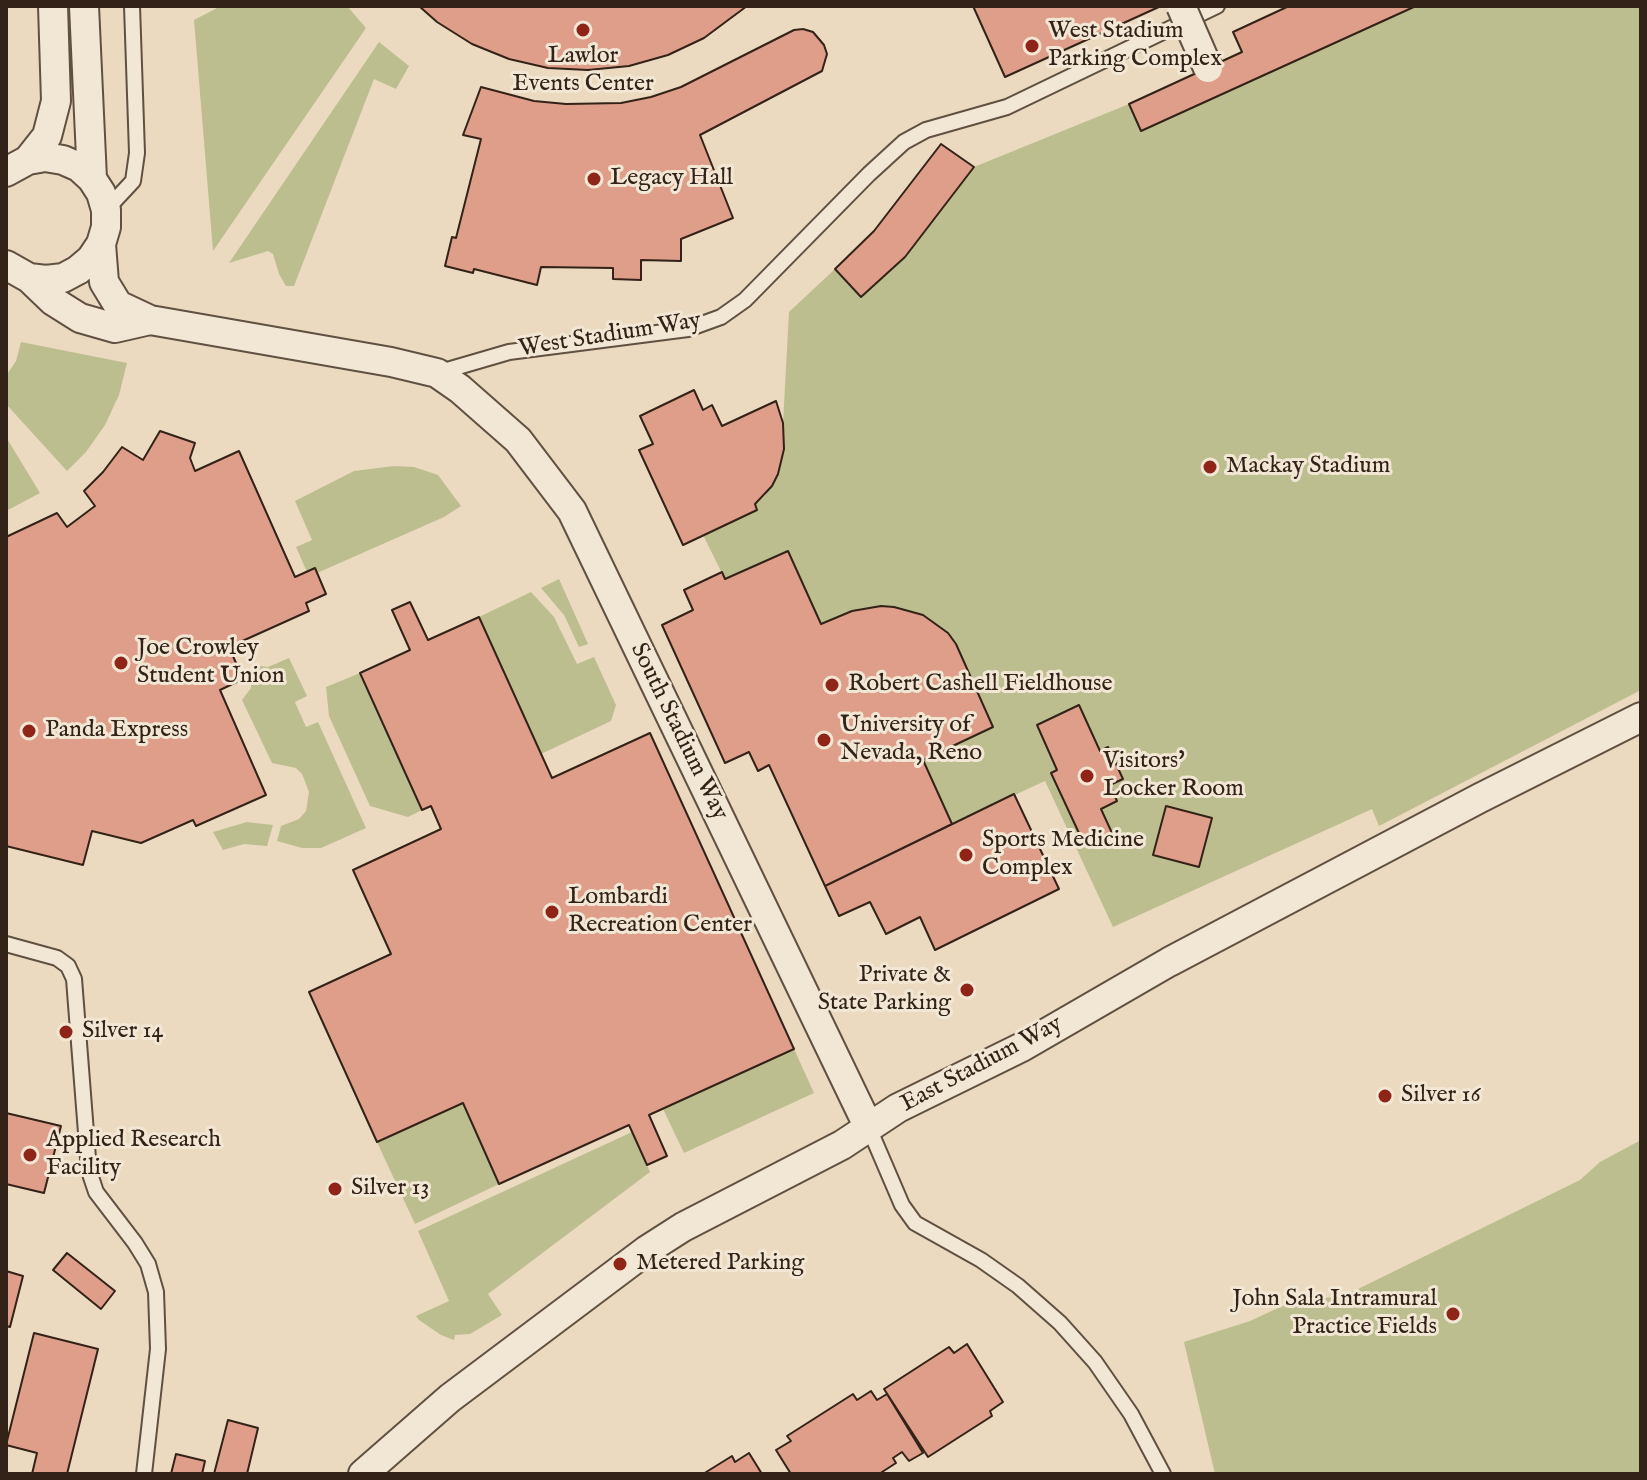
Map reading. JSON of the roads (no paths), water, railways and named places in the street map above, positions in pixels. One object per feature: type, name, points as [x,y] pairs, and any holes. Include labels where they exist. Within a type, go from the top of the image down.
[{"type":"street","points":[[17,166],[47,136],[56,101],[53,6]]},
{"type":"street","points":[[84,6],[92,179]]},
{"type":"street","points":[[1181,6],[1208,68]]},
{"type":"street","points":[[17,166],[45,157],[79,167],[101,193],[106,210]]},
{"type":"street","name":"West Stadium Way","points":[[106,210],[106,227],[101,244],[104,282],[118,305],[150,320],[367,357],[437,373]]},
{"type":"street","points":[[17,272],[54,279],[78,270],[91,259],[101,244]]},
{"type":"street","name":"West Stadium Way","points":[[17,272],[80,318],[115,328],[150,320]]},
{"type":"street","name":"South Stadium Way","points":[[437,373],[518,440],[572,511],[869,1128]]},
{"type":"street","name":"East Stadium Way","points":[[363,1474],[450,1398],[647,1250],[683,1227],[842,1145],[898,1108],[1022,1047],[1184,955],[1480,798],[1641,717]]},
{"type":"lane","points":[[106,210],[133,181],[137,153],[132,6]]},
{"type":"lane","name":"West Stadium Way","points":[[437,373],[509,352],[688,329],[721,317],[745,300],[904,142],[926,130],[982,115],[1030,97],[1217,6]]},
{"type":"lane","points":[[6,944],[57,958],[68,966],[74,979],[89,1171],[96,1192],[148,1264],[156,1292],[158,1349],[144,1474]]},
{"type":"lane","points":[[869,1128],[902,1205],[915,1223],[981,1260],[1018,1286],[1060,1323],[1095,1362],[1131,1414],[1163,1474]]},
{"type":"place","name":"Lawlor Events Center","points":[[583,30]]},
{"type":"place","name":"West Stadium Parking Complex","points":[[1032,46]]},
{"type":"place","name":"Legacy Hall","points":[[594,179]]},
{"type":"place","name":"Mackay Stadium","points":[[1210,467]]},
{"type":"place","name":"Joe Crowley Student Union","points":[[121,663]]},
{"type":"place","name":"Robert Cashell Fieldhouse","points":[[832,685]]},
{"type":"place","name":"Panda Express","points":[[29,731]]},
{"type":"place","name":"University of Nevada, Reno","points":[[824,740]]},
{"type":"place","name":"Visitors' Locker Room","points":[[1087,776]]},
{"type":"place","name":"Sports Medicine Complex","points":[[966,855]]},
{"type":"place","name":"Lombardi Recreation Center","points":[[552,912]]},
{"type":"place","name":"Private & State Parking","points":[[967,990]]},
{"type":"place","name":"Silver 14","points":[[66,1032]]},
{"type":"place","name":"Silver 16","points":[[1385,1096]]},
{"type":"place","name":"Applied Research Facility","points":[[30,1155]]},
{"type":"place","name":"Silver 13","points":[[335,1189]]},
{"type":"place","name":"Metered Parking","points":[[620,1264]]},
{"type":"place","name":"John Sala Intramural Practice Fields","points":[[1453,1314]]}]
